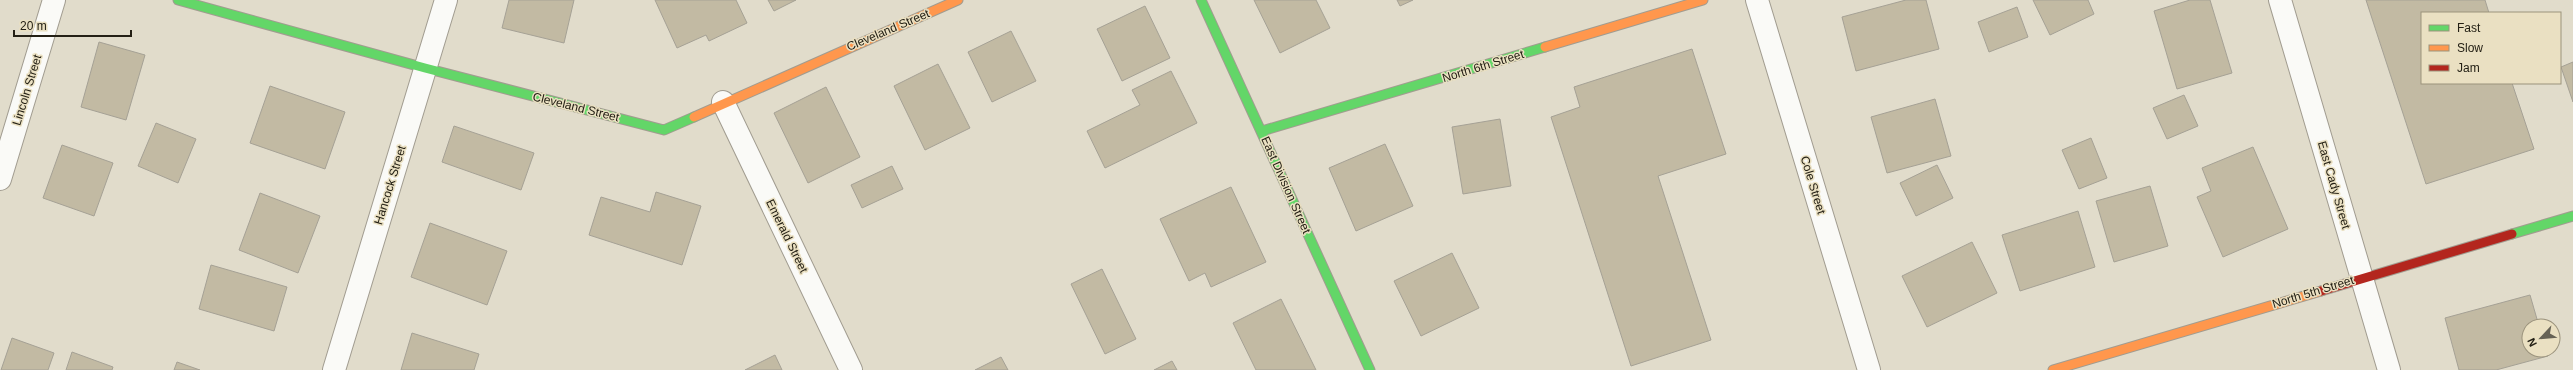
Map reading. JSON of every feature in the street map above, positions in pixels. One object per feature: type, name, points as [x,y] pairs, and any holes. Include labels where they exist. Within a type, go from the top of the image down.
[{"type":"street","name":"Lincoln Street","points":[[0,179],[54,0]]},
{"type":"street","name":"Cleveland Street","points":[[178,0],[425,68],[664,130],[722,102],[958,0]]},
{"type":"street","name":"Hancock Street","points":[[334,370],[446,0]]},
{"type":"street","name":"East Division Street","points":[[1201,0],[1370,370]]},
{"type":"street","name":"North 6th Street","points":[[1262,131],[1703,0]]},
{"type":"street","name":"Cole Street","points":[[1757,0],[1869,370]]},
{"type":"street","name":"East Cady Street","points":[[2280,0],[2389,370]]},
{"type":"street","name":"Emerald Street","points":[[722,102],[851,370]]},
{"type":"street","name":"North 5th Street","points":[[2053,370],[2573,216]]},
{"type":"building","points":[[509,0],[574,0],[564,43],[502,28]]},
{"type":"building","points":[[655,0],[736,0],[747,23],[709,41],[706,35],[677,48]]},
{"type":"building","points":[[768,0],[796,0],[774,11]]},
{"type":"building","points":[[1254,0],[1316,0],[1330,28],[1280,53]]},
{"type":"building","points":[[1397,0],[1413,0],[1400,6]]},
{"type":"building","points":[[1906,0],[1926,0],[1939,49],[1856,71],[1842,17]]},
{"type":"building","points":[[2033,0],[2088,0],[2094,14],[2050,35]]},
{"type":"building","points":[[2190,0],[2210,0],[2232,73],[2177,89],[2154,11]]},
{"type":"building","points":[[2366,0],[2485,0],[2489,12],[2421,12],[2421,84],[2512,84],[2534,149],[2426,184]]},
{"type":"building","points":[[1145,6],[1170,58],[1122,81],[1097,29]]},
{"type":"building","points":[[2017,7],[2028,37],[1989,52],[1978,22]]},
{"type":"building","points":[[1011,31],[1036,81],[992,102],[968,52]]},
{"type":"building","points":[[99,42],[145,55],[126,120],[81,107]]},
{"type":"building","points":[[1692,49],[1726,154],[1658,176],[1711,340],[1631,366],[1551,117],[1580,107],[1574,87]]},
{"type":"building","points":[[2573,62],[2573,102],[2561,67]]},
{"type":"building","points":[[938,64],[970,128],[925,150],[894,86]]},
{"type":"building","points":[[1171,71],[1197,123],[1105,168],[1087,131],[1140,105],[1132,90]]},
{"type":"building","points":[[270,86],[345,112],[325,169],[250,143]]},
{"type":"building","points":[[826,87],[860,157],[808,183],[774,113]]},
{"type":"building","points":[[2184,95],[2198,126],[2167,139],[2153,108]]},
{"type":"building","points":[[1935,99],[1951,156],[1887,173],[1871,117]]},
{"type":"building","points":[[1500,119],[1511,186],[1463,194],[1452,127]]},
{"type":"building","points":[[156,123],[196,139],[178,183],[138,166]]},
{"type":"building","points":[[454,126],[534,153],[521,190],[442,162]]},
{"type":"building","points":[[2091,138],[2107,178],[2079,189],[2062,150]]},
{"type":"building","points":[[1385,144],[1413,206],[1356,231],[1329,168]]},
{"type":"building","points":[[62,145],[113,163],[94,216],[43,198]]},
{"type":"building","points":[[2253,147],[2288,229],[2223,257],[2197,197],[2211,191],[2202,168]]},
{"type":"building","points":[[1937,165],[1953,198],[1916,216],[1900,183]]},
{"type":"building","points":[[892,166],[903,189],[862,208],[851,185]]},
{"type":"building","points":[[2150,186],[2168,246],[2114,262],[2096,201]]},
{"type":"building","points":[[1231,187],[1266,262],[1211,287],[1205,273],[1189,281],[1160,219]]},
{"type":"building","points":[[656,192],[701,206],[682,265],[589,235],[601,197],[650,212]]},
{"type":"building","points":[[260,193],[320,216],[298,273],[239,250]]},
{"type":"building","points":[[2078,211],[2095,267],[2020,291],[2002,235]]},
{"type":"building","points":[[430,223],[507,251],[487,305],[411,277]]},
{"type":"building","points":[[1972,242],[1997,293],[1927,327],[1902,276]]},
{"type":"building","points":[[1452,253],[1479,308],[1421,336],[1394,281]]},
{"type":"building","points":[[211,265],[287,287],[274,331],[199,309]]},
{"type":"building","points":[[1102,269],[1136,339],[1105,354],[1071,284]]},
{"type":"building","points":[[2530,295],[2537,318],[2521,318],[2521,358],[2541,358],[2496,370],[2459,370],[2445,318]]},
{"type":"building","points":[[1281,299],[1316,370],[1256,370],[1233,323]]},
{"type":"building","points":[[412,333],[479,354],[474,370],[401,370]]},
{"type":"building","points":[[12,338],[54,353],[48,370],[1,370]]},
{"type":"building","points":[[72,352],[113,367],[112,370],[66,370]]},
{"type":"building","points":[[775,355],[782,370],[745,370]]},
{"type":"building","points":[[1001,357],[1008,370],[975,370]]},
{"type":"building","points":[[1172,361],[1177,370],[1154,370]]},
{"type":"building","points":[[177,362],[200,370],[174,370]]},
{"type":"traffic: fast","points":[[178,0],[425,68],[664,130],[694,117]]},
{"type":"traffic: fast","points":[[1201,0],[1370,370]]},
{"type":"traffic: fast","points":[[1262,131],[1545,47]]},
{"type":"traffic: fast","points":[[2512,234],[2573,216]]},
{"type":"traffic: slow","points":[[694,117],[958,0]]},
{"type":"traffic: slow","points":[[1545,47],[1703,0]]},
{"type":"traffic: slow","points":[[2053,370],[2321,291]]},
{"type":"traffic: jam","points":[[2321,291],[2512,234]]}]
